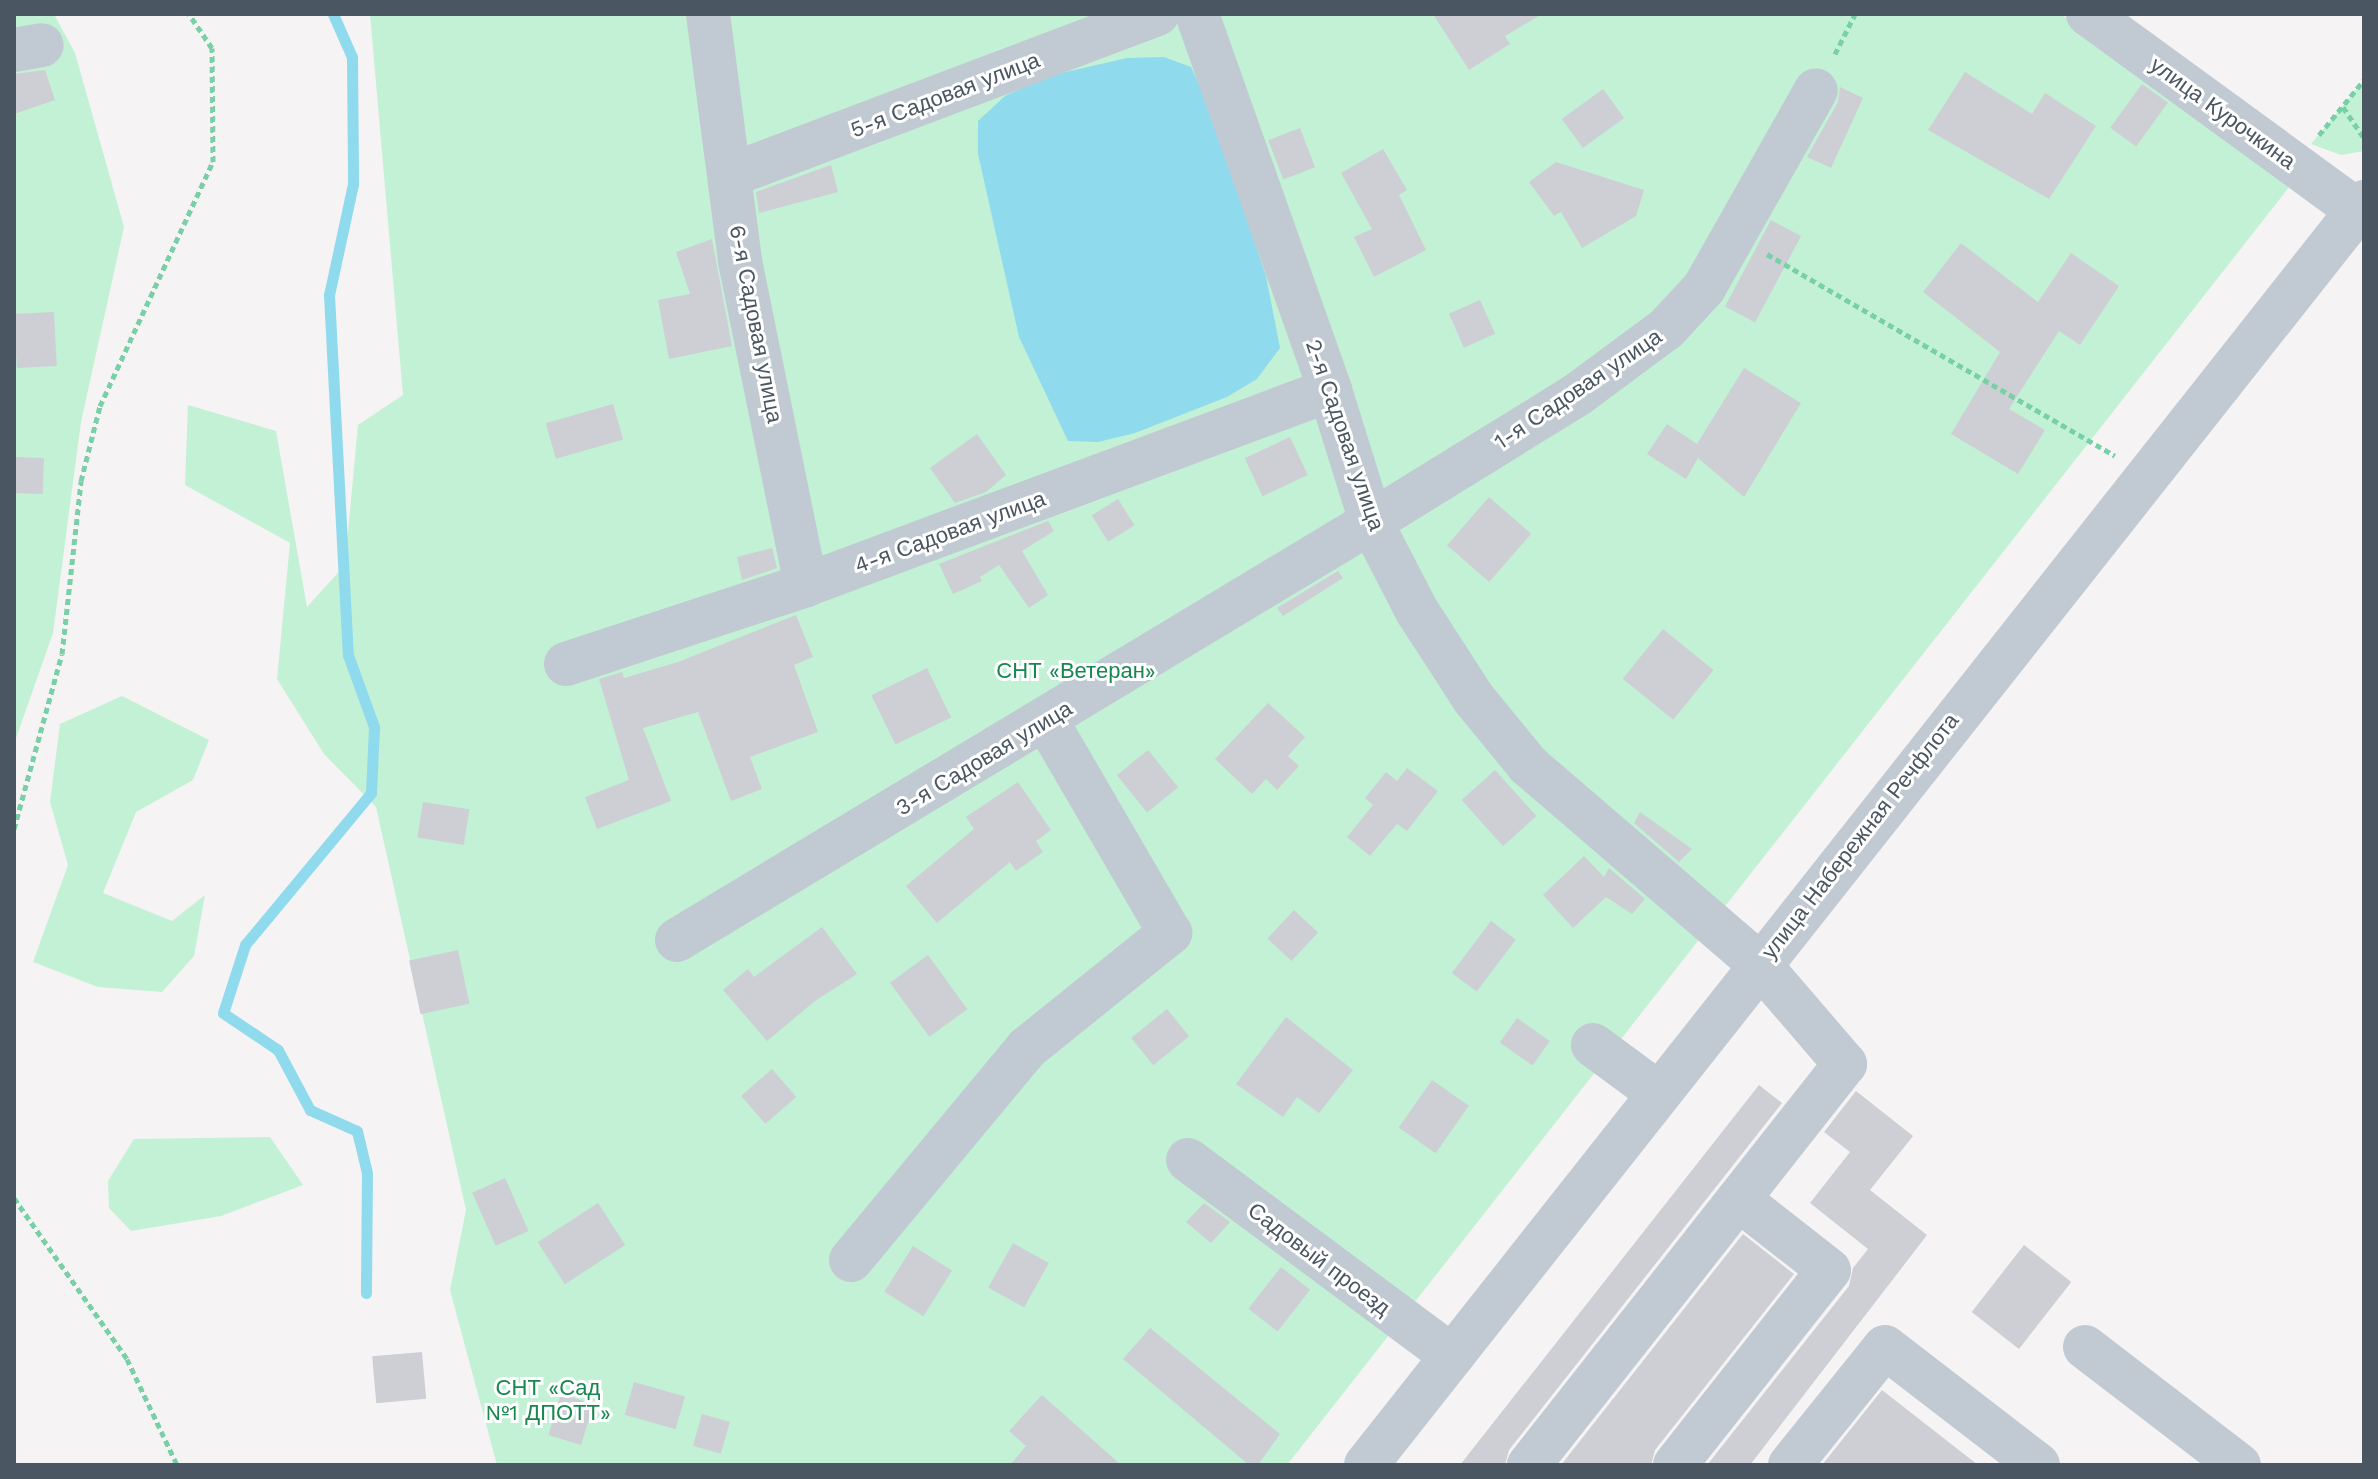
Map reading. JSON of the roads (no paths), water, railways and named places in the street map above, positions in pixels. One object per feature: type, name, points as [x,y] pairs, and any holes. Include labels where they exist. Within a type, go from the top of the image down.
[{"type":"street","name":"6-я Садовая улица","points":[[708,14],[740,261],[806,585]]},
{"type":"street","name":"5-я Садовая улица","points":[[731,175],[1158,14]]},
{"type":"street","name":"2-я Садовая улица","points":[[1197,14],[1330,390],[1371,522],[1417,611],[1466,687],[1528,765],[1759,964],[1845,1064],[1738,1199]]},
{"type":"street","name":"улица Курочкина","points":[[2088,14],[2295,166],[2362,209]]},
{"type":"street","name":"1-я Садовая улица","points":[[1371,522],[1578,394],[1666,329],[1704,288],[1731,234],[1816,90]]},
{"type":"street","name":"улица Набережная Речфлота","points":[[1366,1465],[1759,964],[2362,209]]},
{"type":"street","name":"4-я Садовая улица","points":[[566,664],[806,585],[1330,390]]},
{"type":"street","name":"3-я Садовая улица","points":[[677,940],[1047,722],[1371,522]]},
{"type":"street","points":[[851,1260],[1027,1048],[1170,933],[1047,722]]},
{"type":"street","points":[[1593,1045],[1658,1093]]},
{"type":"street","name":"Садовый проезд","points":[[1188,1160],[1452,1356]]},
{"type":"street","points":[[1529,1465],[1738,1199],[1829,1270],[1675,1465]]},
{"type":"street","points":[[1790,1465],[1885,1347],[2038,1465]]},
{"type":"street","points":[[2085,1347],[2239,1465]]},
{"type":"water","points":[[1164,57],[1191,67],[1208,103],[1266,276],[1280,348],[1257,379],[1227,397],[1135,433],[1098,442],[1068,441],[1019,337],[978,154],[978,121],[1005,96],[1044,77],[1127,58]]},
{"type":"waterway","points":[[333,14],[352,57],[353,184],[329,295],[348,655],[374,727],[371,793],[245,945],[223,1013],[278,1050],[310,1110],[357,1131],[367,1173],[366,1293]]},
{"type":"park label","name":"СНТ «Ветеран»","points":[[1076,671]]},
{"type":"park label","name":"СНТ «Сад №1 ДПОТТ»","points":[[548,1400]]}]
